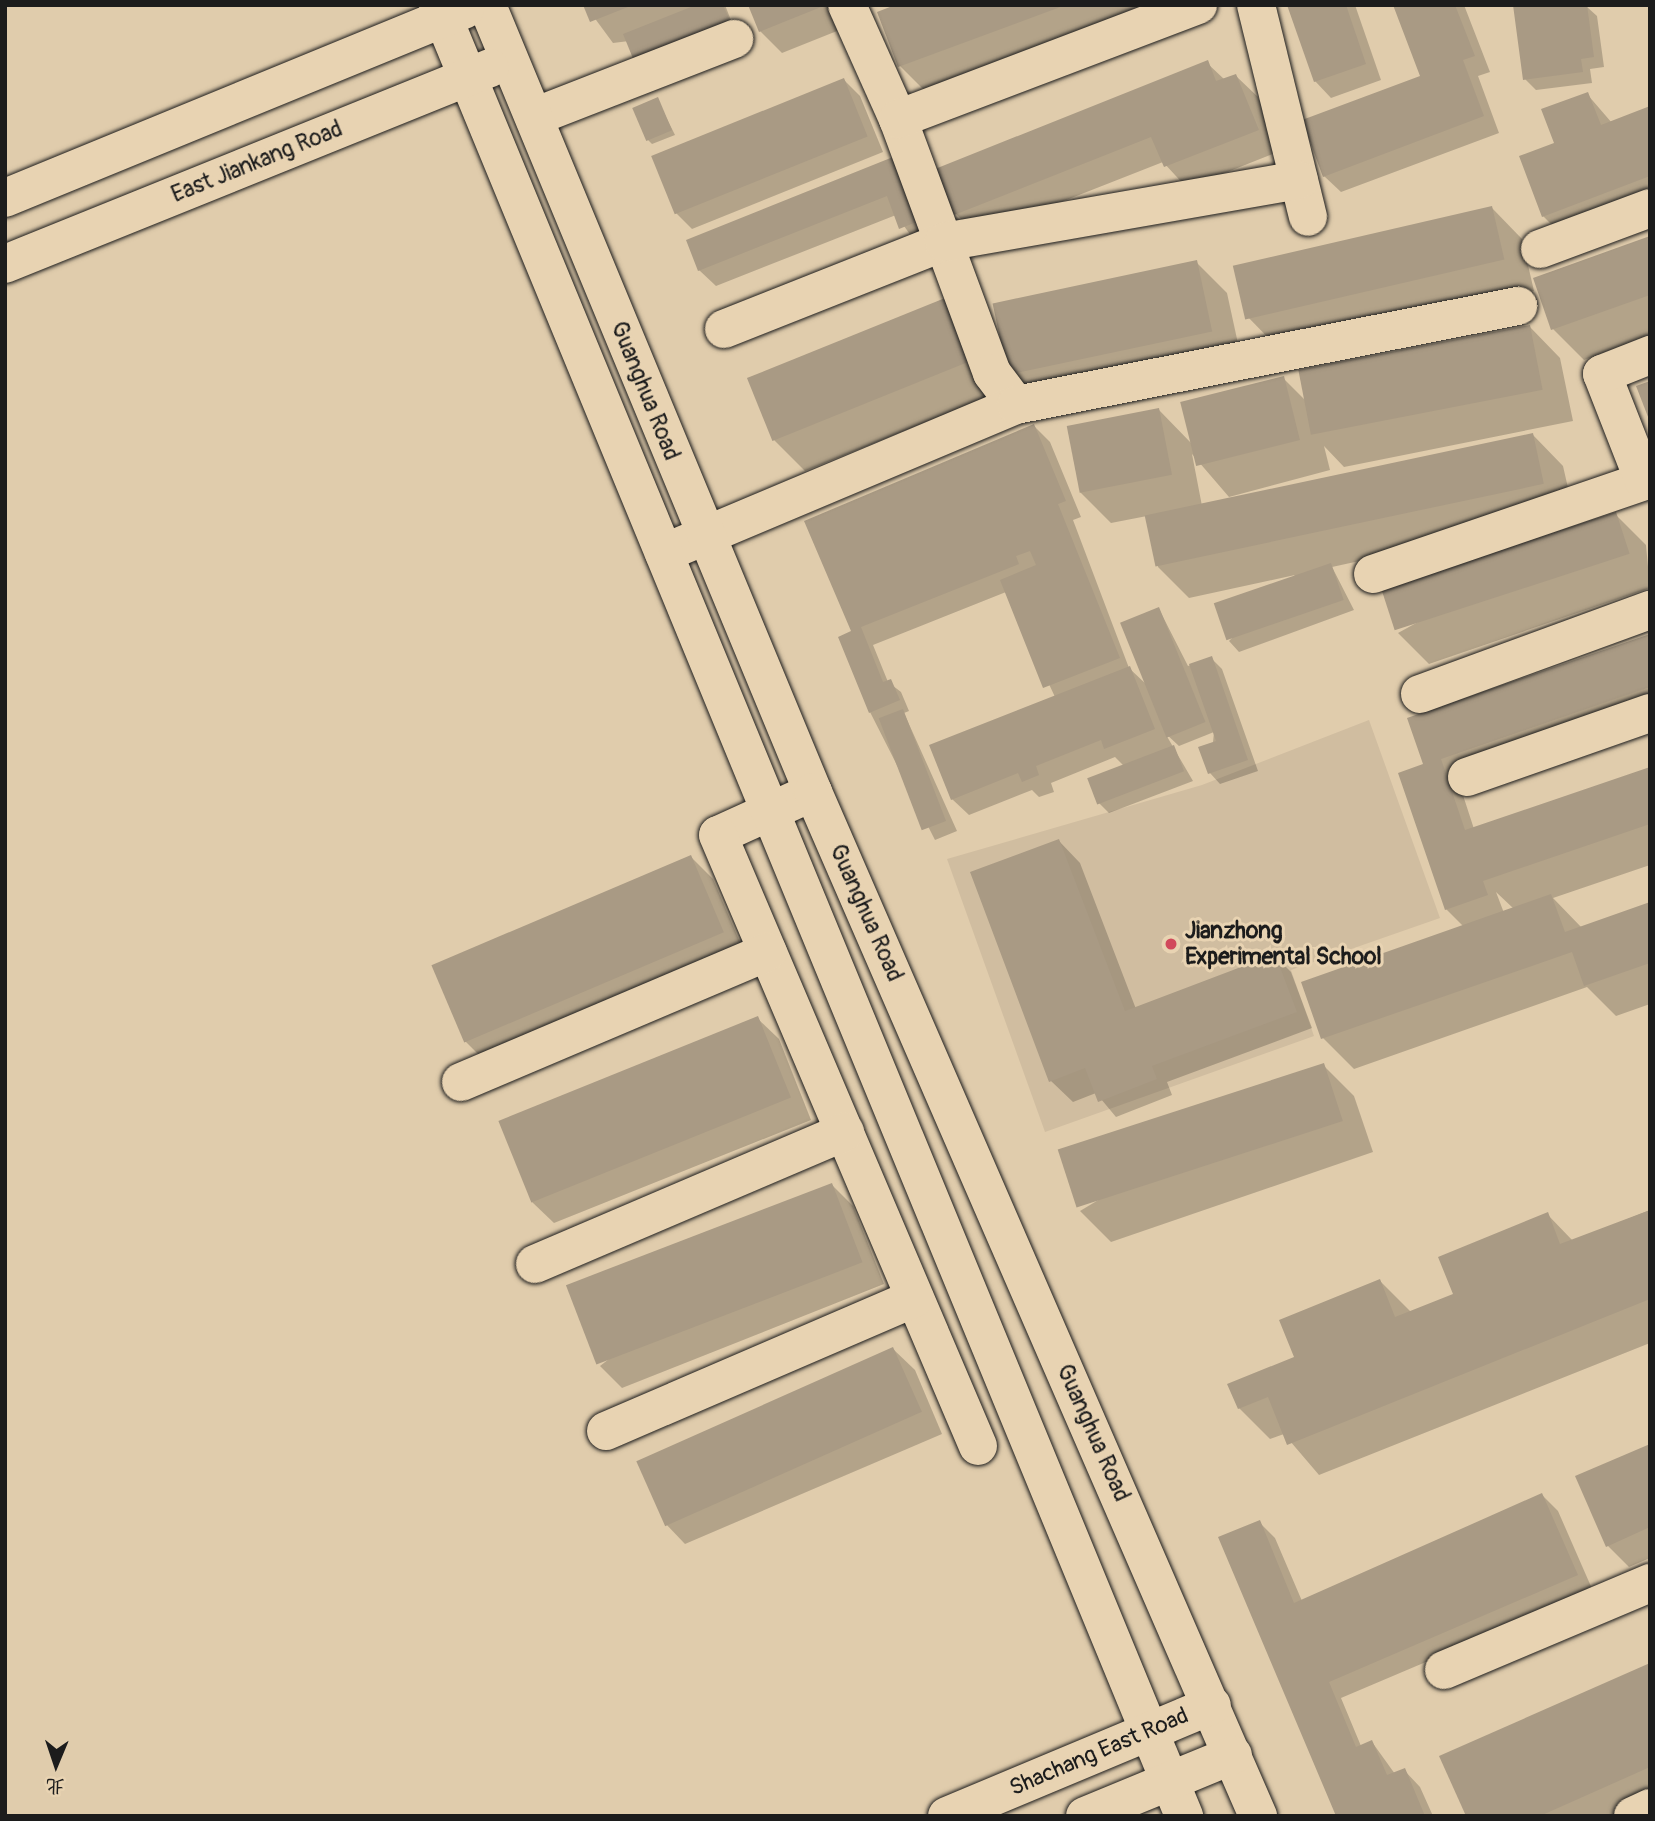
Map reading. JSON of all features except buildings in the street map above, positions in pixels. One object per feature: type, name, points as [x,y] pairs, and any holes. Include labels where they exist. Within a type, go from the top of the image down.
[{"type":"main road","name":"Guanghua Road","points":[[487,5],[704,536],[1258,1816]]},
{"type":"main road","points":[[847,5],[898,120],[992,373],[1016,405]]},
{"type":"main road","points":[[898,120],[1198,5]]},
{"type":"main road","points":[[1256,5],[1308,216]]},
{"type":"main road","name":"Guanghua Road","points":[[452,10],[468,78],[664,552],[768,813],[1184,1816]]},
{"type":"main road","points":[[5,198],[452,10]]},
{"type":"main road","points":[[534,117],[734,39]]},
{"type":"main road","name":"East Jiankang Road","points":[[5,264],[468,78],[509,59]]},
{"type":"main road","points":[[724,329],[944,242],[1299,180]]},
{"type":"main road","points":[[1541,249],[1650,208]]},
{"type":"main road","points":[[664,552],[1016,405],[1518,306]]},
{"type":"main road","points":[[1373,574],[1648,485],[1602,374],[1650,355]]},
{"type":"main road","points":[[1420,694],[1650,610]]},
{"type":"main road","points":[[1467,777],[1650,713]]},
{"type":"main road","points":[[813,792],[718,835],[978,1446]]},
{"type":"main road","points":[[461,1082],[768,952]]},
{"type":"main road","points":[[535,1264],[845,1132]]},
{"type":"main road","points":[[606,1431],[915,1298]]},
{"type":"main road","points":[[1444,1670],[1650,1583]]},
{"type":"main road","name":"Shachang East Road","points":[[947,1816],[1212,1705]]},
{"type":"main road","points":[[1085,1816],[1233,1755]]},
{"type":"main road","points":[[1633,1816],[1650,1808]]},
{"type":"shaded area","name":"Jianzhong Experimental School","points":[[1369,720],[1440,918],[1291,970],[1314,1036],[1045,1132],[947,859],[1202,785]]},
{"type":"place","name":"Jianzhong Experimental School","points":[[1171,944]]}]
